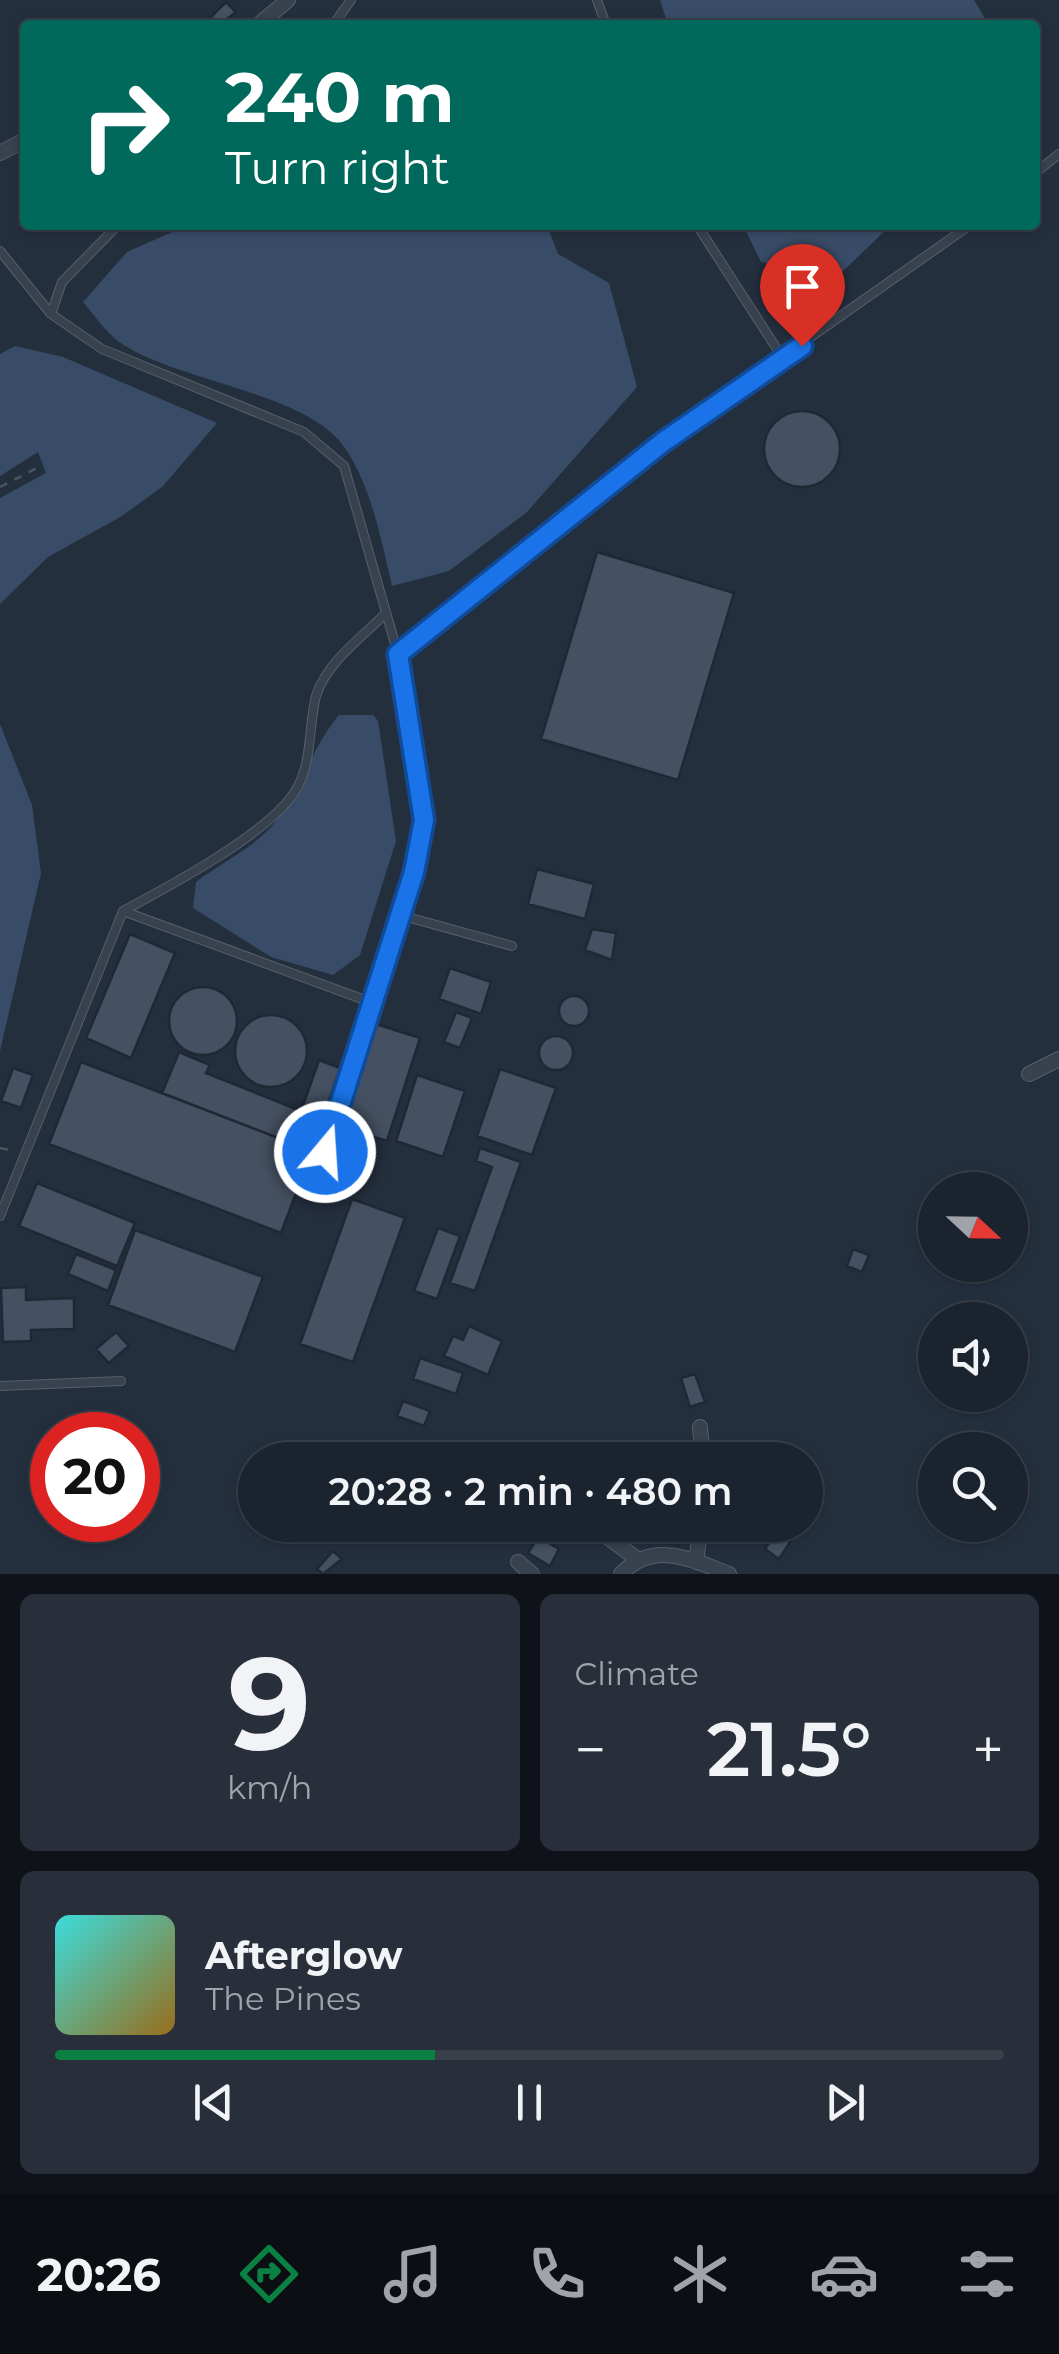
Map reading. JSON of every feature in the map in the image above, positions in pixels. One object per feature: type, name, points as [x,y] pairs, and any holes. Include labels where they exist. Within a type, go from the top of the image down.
[{"type":"street","points":[[264,20],[288,0]]},
{"type":"street","points":[[1029,1074],[1059,1058]]},
{"type":"street","points":[[700,1427],[701,1442]]},
{"type":"street","points":[[614,1542],[636,1558]]},
{"type":"street","points":[[696,1562],[699,1542]]},
{"type":"street","points":[[621,1574],[636,1558],[657,1552],[729,1574]]},
{"type":"street","points":[[518,1562],[532,1574]]},
{"type":"lane","points":[[51,314],[62,282],[113,230]]},
{"type":"lane","points":[[701,230],[784,360]]},
{"type":"lane","points":[[398,654],[663,442],[963,230]]},
{"type":"lane","points":[[0,251],[51,314],[102,349],[304,432],[344,466],[373,556],[398,654],[424,820],[400,915],[325,1152]]},
{"type":"lane","points":[[0,1216],[123,911],[188,876],[259,826],[294,794],[310,746],[317,695],[333,664],[385,614]]},
{"type":"lane","points":[[123,911],[373,1004]]},
{"type":"lane","points":[[400,915],[512,946]]},
{"type":"lane","points":[[0,1386],[121,1382]]},
{"type":"path","points":[[0,487],[37,468]]},
{"type":"path","points":[[0,1148],[25,1153]]},
{"type":"water","points":[[660,0],[974,0],[986,20],[666,20]]},
{"type":"water","points":[[177,230],[549,230],[558,254],[609,283],[637,387],[527,512],[449,571],[392,586],[362,480],[345,448],[327,429],[273,400],[144,356],[114,338],[83,302],[127,252]]},
{"type":"water","points":[[745,230],[886,230],[841,273],[761,262]]},
{"type":"water","points":[[15,346],[63,357],[217,423],[163,486],[122,516],[48,557],[0,604],[0,498],[46,473],[38,452],[0,476],[0,354]]},
{"type":"water","points":[[339,715],[373,715],[378,721],[396,841],[360,955],[333,975],[271,957],[193,908],[196,882],[249,846],[276,821]]},
{"type":"water","points":[[0,724],[32,805],[41,873],[0,1051]]},
{"type":"building","points":[[226,2],[236,12],[226,20],[211,17]]},
{"type":"building","points":[[802,411],[829,422],[840,449],[829,476],[802,487],[775,476],[764,449],[775,422]]},
{"type":"building","points":[[597,552],[734,593],[678,780],[541,739]]},
{"type":"building","points":[[537,869],[594,884],[585,919],[528,904]]},
{"type":"building","points":[[592,929],[616,933],[612,960],[585,950]]},
{"type":"building","points":[[130,934],[175,953],[131,1058],[86,1038]]},
{"type":"building","points":[[450,968],[491,982],[481,1014],[439,999]]},
{"type":"building","points":[[203,987],[227,997],[237,1021],[227,1045],[203,1055],[179,1045],[169,1021],[179,997]]},
{"type":"building","points":[[574,996],[585,1000],[589,1011],[585,1022],[574,1026],[563,1022],[559,1011],[563,1000]]},
{"type":"building","points":[[456,1012],[472,1018],[460,1048],[444,1042]]},
{"type":"building","points":[[271,1015],[296,1026],[307,1051],[296,1076],[271,1087],[246,1076],[235,1051],[246,1026]]},
{"type":"building","points":[[376,1024],[420,1038],[387,1141],[343,1128]]},
{"type":"building","points":[[556,1036],[568,1041],[573,1053],[568,1065],[556,1070],[544,1065],[539,1053],[544,1041]]},
{"type":"building","points":[[179,1052],[210,1065],[206,1073],[301,1111],[319,1060],[340,1068],[312,1151],[162,1093]]},
{"type":"building","points":[[81,1062],[312,1151],[281,1233],[49,1144]]},
{"type":"building","points":[[13,1068],[33,1075],[21,1108],[1,1101]]},
{"type":"building","points":[[500,1069],[556,1088],[532,1155],[477,1136]]},
{"type":"building","points":[[417,1075],[465,1091],[443,1157],[396,1141]]},
{"type":"building","points":[[480,1148],[521,1162],[475,1291],[450,1283],[492,1167],[476,1161]]},
{"type":"building","points":[[37,1183],[135,1223],[117,1266],[19,1226]]},
{"type":"building","points":[[352,1199],[405,1218],[353,1362],[300,1344]]},
{"type":"building","points":[[438,1228],[460,1236],[437,1299],[414,1291]]},
{"type":"building","points":[[135,1230],[263,1277],[235,1352],[108,1305]]},
{"type":"building","points":[[853,1249],[869,1255],[862,1272],[847,1266]]},
{"type":"building","points":[[76,1254],[116,1270],[108,1291],[68,1274]]},
{"type":"building","points":[[26,1287],[26,1300],[74,1298],[74,1329],[31,1330],[31,1341],[3,1342],[1,1288]]},
{"type":"building","points":[[469,1326],[502,1341],[488,1375],[444,1356],[453,1336],[463,1340]]},
{"type":"building","points":[[116,1332],[129,1346],[109,1363],[96,1349]]},
{"type":"building","points":[[420,1358],[463,1373],[456,1394],[413,1379]]},
{"type":"building","points":[[695,1374],[705,1402],[690,1407],[681,1378]]},
{"type":"building","points":[[403,1401],[430,1411],[424,1426],[397,1416]]},
{"type":"building","points":[[535,1542],[547,1542],[559,1549],[550,1566],[528,1553]]},
{"type":"building","points":[[770,1542],[790,1542],[779,1559],[765,1549]]},
{"type":"building","points":[[333,1551],[342,1559],[323,1574],[317,1569]]},
{"type":"route","points":[[325,1152],[414,872],[424,820],[398,654],[663,442],[802,346]]}]
